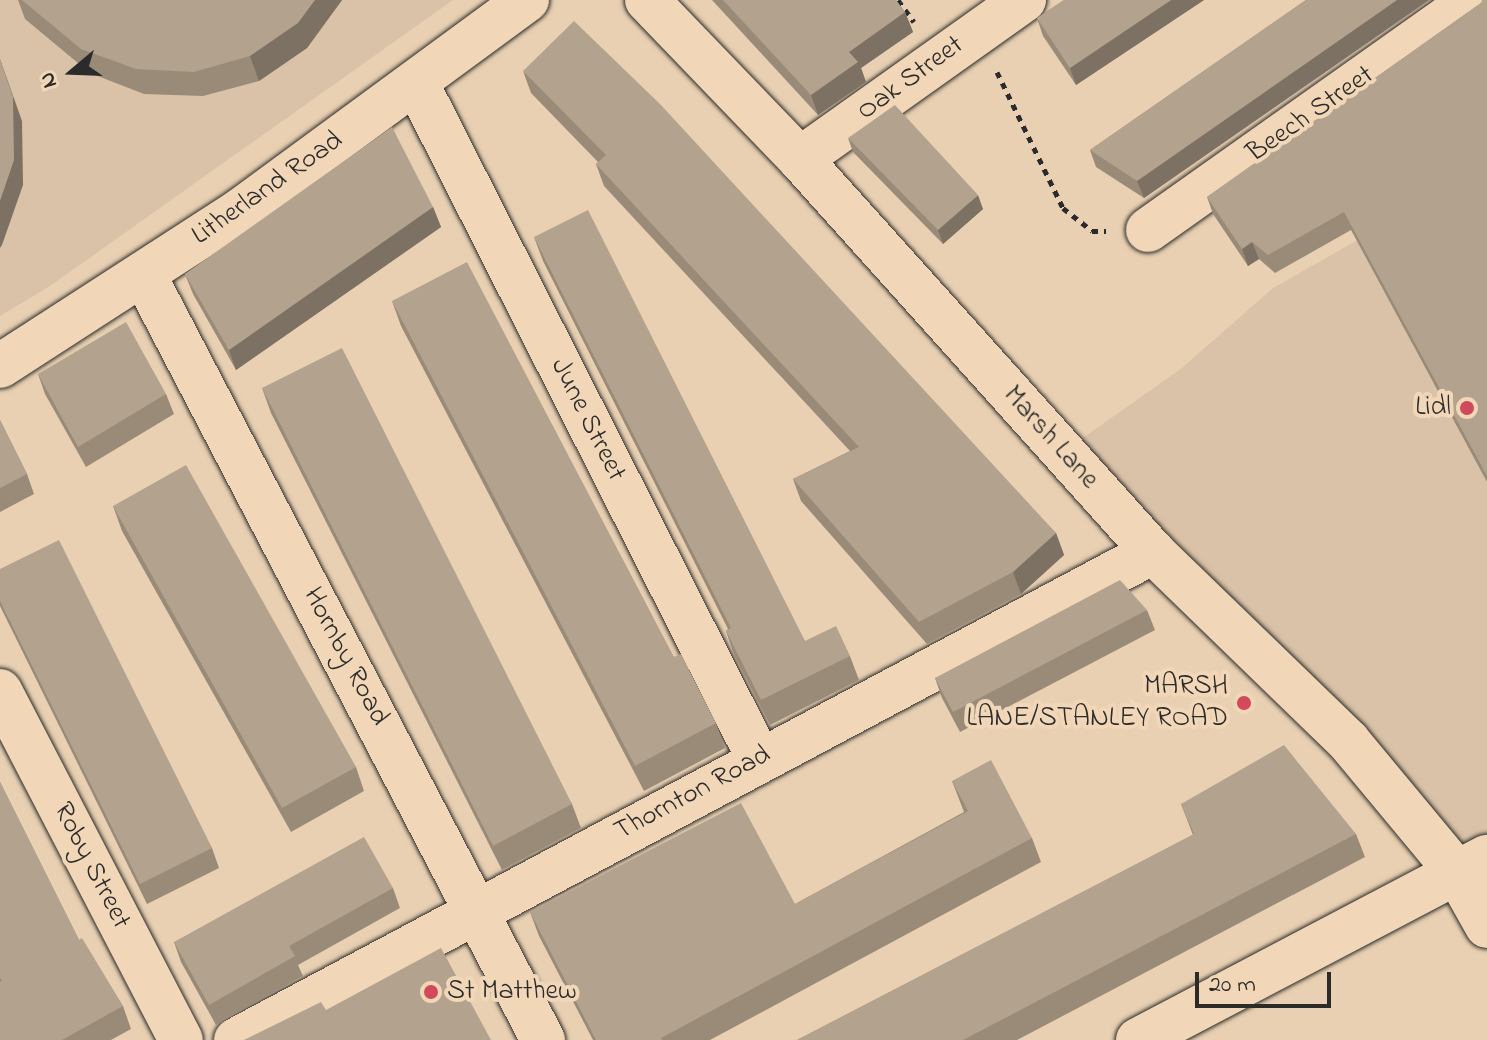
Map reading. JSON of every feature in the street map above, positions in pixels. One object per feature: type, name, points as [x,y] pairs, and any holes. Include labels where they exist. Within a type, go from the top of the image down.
[{"type":"street","name":"Litherland Road","points":[[0,366],[144,275],[527,0]]},
{"type":"street","name":"Marsh Lane","points":[[647,0],[800,159],[1153,552],[1477,871],[1487,926]]},
{"type":"street","name":"Oak Street","points":[[800,159],[1024,0]]},
{"type":"street","name":"Beech Street","points":[[1148,230],[1473,0]]},
{"type":"street","name":"June Street","points":[[416,82],[759,759]]},
{"type":"street","name":"Hornby Road","points":[[144,275],[543,1040]]},
{"type":"street","name":"Thornton Road","points":[[236,1040],[477,909],[1153,552]]},
{"type":"street","name":"Roby Street","points":[[0,691],[181,1040]]},
{"type":"street","points":[[1138,1040],[1477,871]]},
{"type":"path","points":[[957,45],[1008,91],[1063,208],[1092,231],[1148,230]]},
{"type":"shaded area","points":[[0,0],[453,0],[50,286],[0,316]]},
{"type":"shaded area","points":[[1450,188],[1487,255],[1487,902],[1063,452],[1182,368],[1273,288]]},
{"type":"building","points":[[22,0],[315,0],[298,23],[250,56],[194,72],[136,69],[81,49]]},
{"type":"building","points":[[723,0],[896,0],[905,12],[849,52],[858,62],[811,95]]},
{"type":"building","points":[[1064,0],[1171,0],[1070,68],[1037,18]]},
{"type":"building","points":[[1306,0],[1397,0],[1137,181],[1090,150]]},
{"type":"building","points":[[1482,0],[1487,0],[1487,476],[1344,212],[1268,255],[1252,242],[1242,249],[1207,197]]},
{"type":"building","points":[[574,21],[660,104],[1056,533],[1013,572],[919,622],[793,479],[859,447],[596,164],[606,155],[523,71]]},
{"type":"building","points":[[0,59],[13,97],[14,160],[0,201]]},
{"type":"building","points":[[895,105],[978,195],[938,230],[848,138]]},
{"type":"building","points":[[392,127],[433,207],[229,350],[185,274]]},
{"type":"building","points":[[588,210],[805,641],[836,626],[850,656],[761,700],[726,631],[731,628],[534,237]]},
{"type":"building","points":[[467,262],[674,657],[681,654],[716,723],[635,766],[392,301]]},
{"type":"building","points":[[126,322],[166,394],[78,447],[38,374]]},
{"type":"building","points":[[342,348],[572,804],[493,846],[262,388]]},
{"type":"building","points":[[0,420],[27,474],[0,488]]},
{"type":"building","points":[[186,465],[356,767],[282,808],[113,506]]},
{"type":"building","points":[[59,540],[212,848],[140,884],[0,601],[0,569]]},
{"type":"building","points":[[1120,580],[1147,610],[953,712],[935,678]]},
{"type":"building","points":[[1284,745],[1356,834],[963,1040],[797,1040],[1194,834],[1181,804]]},
{"type":"building","points":[[991,760],[1032,838],[662,1040],[596,1040],[530,912],[741,803],[795,904],[968,811],[952,781]]},
{"type":"building","points":[[0,782],[79,940],[82,938],[123,1006],[62,1040],[0,1040]]},
{"type":"building","points":[[364,837],[393,888],[289,946],[295,956],[209,1005],[174,942]]},
{"type":"building","points":[[441,948],[491,1040],[244,1040],[321,1002],[326,1010]]},
{"type":"place","name":"Lidl","points":[[1467,408]]},
{"type":"place","name":"MARSH LANE/STANLEY ROAD","points":[[1244,703]]},
{"type":"place","name":"St Matthew","points":[[431,992]]}]
